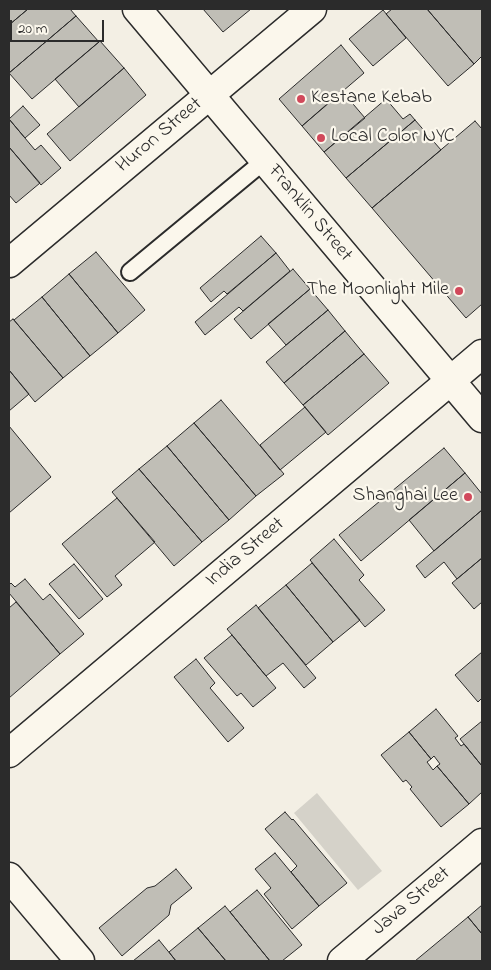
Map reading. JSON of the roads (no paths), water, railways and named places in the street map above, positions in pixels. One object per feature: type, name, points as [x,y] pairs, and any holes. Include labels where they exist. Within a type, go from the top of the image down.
[{"type":"street","name":"Franklin Street","points":[[137,9],[482,418]]},
{"type":"street","name":"Huron Street","points":[[9,263],[312,9]]},
{"type":"street","name":"India Street","points":[[9,753],[482,354]]},
{"type":"street","name":"Java Street","points":[[342,961],[482,843]]},
{"type":"street","points":[[9,877],[80,961]]},
{"type":"lane","points":[[130,272],[264,161]]},
{"type":"place","name":"Kestane Kebab","points":[[301,99]]},
{"type":"place","name":"Local Color NYC","points":[[321,138]]},
{"type":"place","name":"The Moonlight Mile","points":[[459,291]]},
{"type":"place","name":"Shanghai Lee","points":[[468,497]]}]
